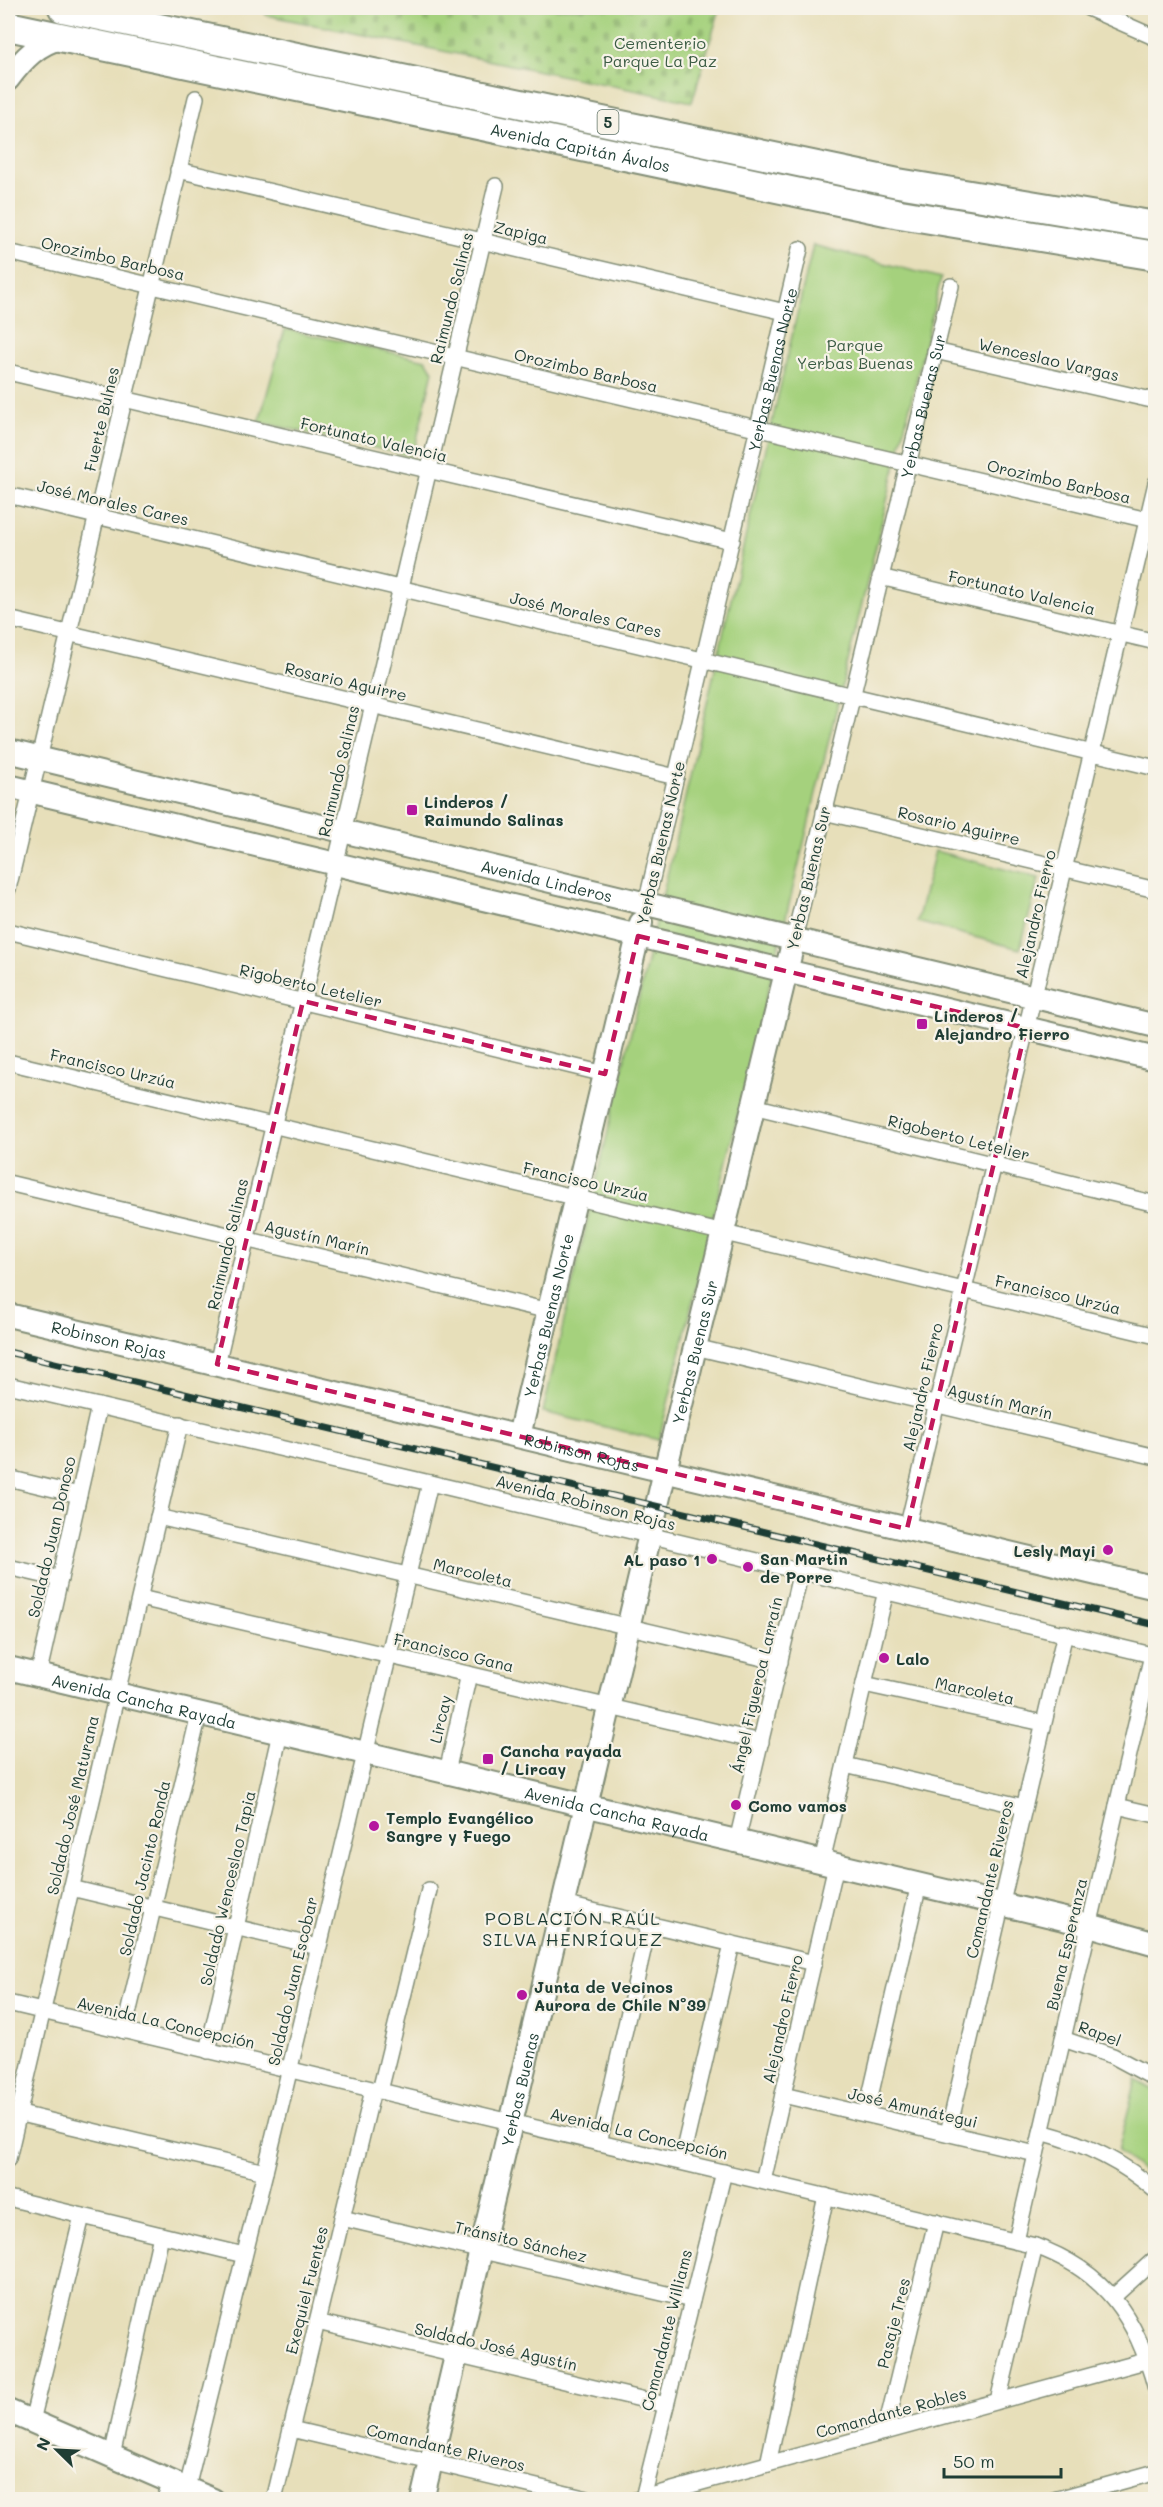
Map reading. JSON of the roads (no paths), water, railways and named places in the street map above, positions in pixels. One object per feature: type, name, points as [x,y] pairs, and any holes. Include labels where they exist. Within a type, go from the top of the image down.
[{"type":"highway","name":"Avenida Capitán Ávalos","points":[[63,8],[898,183],[1155,226]]},
{"type":"highway","name":"Avenida Capitán Ávalos","points":[[8,26],[900,214],[1155,256]]},
{"type":"street","points":[[1088,8],[1155,38]]},
{"type":"street","points":[[8,79],[33,50],[48,41],[63,37]]},
{"type":"street","name":"Fuerte Bulnes","points":[[8,889],[196,98]]},
{"type":"street","name":"Zapiga","points":[[178,170],[785,312]]},
{"type":"street","name":"Raimundo Salinas","points":[[217,1364],[496,186]]},
{"type":"street","name":"Yerbas Buenas Norte","points":[[519,1436],[800,249]]},
{"type":"street","name":"Orozimbo Barbosa","points":[[8,252],[1151,521]]},
{"type":"street","name":"Yerbas Buenas Sur","points":[[665,1471],[951,286]]},
{"type":"street","name":"Wenceslao Vargas","points":[[935,351],[1155,401]]},
{"type":"street","name":"Fortunato Valencia","points":[[8,372],[732,541]]},
{"type":"street","name":"Alejandro Fierro","points":[[907,1529],[1120,634],[1151,521],[1155,483]]},
{"type":"street","name":"José Morales Cares","points":[[8,495],[1155,768]]},
{"type":"street","name":"Fortunato Valencia","points":[[880,577],[1155,642]]},
{"type":"street","name":"Rosario Aguirre","points":[[8,619],[676,777]]},
{"type":"street","name":"Avenida Linderos","points":[[8,751],[1155,1026]]},
{"type":"street","name":"Avenida Linderos","points":[[8,786],[1155,1059]]},
{"type":"street","name":"Rosario Aguirre","points":[[824,812],[1155,890]]},
{"type":"street","name":"Rigoberto Letelier","points":[[8,931],[605,1074]]},
{"type":"street","name":"Francisco Urzúa","points":[[8,1062],[1155,1336]]},
{"type":"street","name":"Rigoberto Letelier","points":[[753,1106],[1155,1204]]},
{"type":"street","name":"Agustín Marín","points":[[8,1183],[549,1311]]},
{"type":"street","name":"Robinson Rojas","points":[[8,1315],[1155,1588]]},
{"type":"street","name":"Agustín Marín","points":[[695,1347],[1155,1456]]},
{"type":"street","name":"Avenida Robinson Rojas","points":[[8,1385],[1065,1633],[1154,1656]]},
{"type":"street","name":"Soldado Juan Donoso","points":[[38,1676],[99,1406]]},
{"type":"street","name":"Soldado José Maturana","points":[[8,2160],[13,2113],[42,2012],[180,1424]]},
{"type":"street","name":"Yerbas Buenas","points":[[422,2499],[665,1471]]},
{"type":"street","points":[[8,1478],[79,1495]]},
{"type":"street","name":"Soldado Juan Escobar","points":[[174,2490],[244,2255],[430,1483]]},
{"type":"street","name":"Marcoleta","points":[[158,1517],[780,1662]]},
{"type":"street","points":[[8,1567],[60,1579]]},
{"type":"street","name":"Ángel Figueroa Larraín","points":[[737,1841],[801,1571]]},
{"type":"street","name":"Alejandro Fierro","points":[[763,2181],[814,1963],[845,1766],[886,1591]]},
{"type":"street","name":"Francisco Gana","points":[[140,1598],[761,1742]]},
{"type":"street","name":"Comandante Riveros","points":[[948,2133],[1065,1633]]},
{"type":"street","name":"Buena Esperanza","points":[[1016,2241],[1154,1656]]},
{"type":"street","name":"Avenida Cancha Rayada","points":[[8,1668],[919,1884],[1089,1925],[1155,1944]]},
{"type":"street","name":"Lircay","points":[[447,1772],[469,1674]]},
{"type":"street","name":"Marcoleta","points":[[864,1684],[1043,1723]]},
{"type":"street","name":"Soldado Jacinto Ronda","points":[[124,2031],[199,1714]]},
{"type":"street","name":"Soldado Wenceslao Tapia","points":[[208,2051],[280,1733]]},
{"type":"street","points":[[845,1766],[1024,1807]]},
{"type":"street","points":[[1117,1806],[1155,1815]]},
{"type":"street","points":[[866,2114],[919,1884]]},
{"type":"street","points":[[71,1888],[318,1947]]},
{"type":"street","name":"Exequiel Fuentes","points":[[274,2499],[342,2218],[429,1890]]},
{"type":"street","points":[[563,1904],[814,1963]]},
{"type":"street","points":[[599,2143],[649,1924]]},
{"type":"street","points":[[681,2162],[732,1944]]},
{"type":"street","name":"Avenida La Concepción","points":[[8,2004],[1035,2246],[1077,2266],[1113,2297],[1152,2359],[1155,2389]]},
{"type":"street","name":"Rapel","points":[[1063,2039],[1113,2056],[1155,2079]]},
{"type":"street","name":"José Amunátegui","points":[[783,2095],[1036,2154]]},
{"type":"street","points":[[13,2113],[265,2172]]},
{"type":"street","points":[[1041,2132],[1080,2144],[1109,2157],[1155,2191]]},
{"type":"street","name":"Comandante Williams","points":[[640,2499],[724,2172]]},
{"type":"street","points":[[768,2464],[826,2196]]},
{"type":"street","points":[[8,2198],[244,2255]]},
{"type":"street","points":[[32,2421],[82,2216]]},
{"type":"street","name":"Tránsito Sánchez","points":[[342,2218],[692,2300]]},
{"type":"street","name":"Pasaje Tres","points":[[885,2432],[936,2222]]},
{"type":"street","points":[[112,2456],[161,2235]]},
{"type":"street","points":[[998,2401],[1035,2246]]},
{"type":"street","points":[[1113,2297],[1155,2258]]},
{"type":"street","name":"Soldado José Agustín","points":[[317,2322],[666,2405]]},
{"type":"street","name":"Comandante Robles","points":[[640,2499],[1152,2359]]},
{"type":"street","points":[[8,2411],[112,2456],[174,2490],[213,2499]]},
{"type":"street","name":"Comandante Riveros","points":[[291,2429],[592,2499]]},
{"type":"street","points":[[1054,2499],[1073,2497],[1155,2472]]},
{"type":"railway","points":[[8,1352],[1156,1625]]},
{"type":"place","name":"Linderos / Raimundo Salinas","points":[[412,810]]},
{"type":"place","name":"Linderos / Alejandro Fierro","points":[[922,1024]]},
{"type":"place","name":"Lesly Mayi","points":[[1108,1550]]},
{"type":"place","name":"AL paso 1","points":[[712,1559]]},
{"type":"place","name":"San Martin de Porre","points":[[748,1567]]},
{"type":"place","name":"Lalo","points":[[884,1658]]},
{"type":"place","name":"Cancha rayada / Lircay","points":[[488,1759]]},
{"type":"place","name":"Como vamos","points":[[736,1805]]},
{"type":"place","name":"Templo Evangélico Sangre y Fuego","points":[[374,1826]]},
{"type":"place","name":"Junta de Vecinos Aurora de Chile N°39","points":[[522,1995]]},
{"type":"district","name":"POBLACIÓN RAÚL SILVA HENRÍQUEZ","points":[[573,1928]]},
{"type":"park label","name":"Cementerio Parque La Paz","points":[[660,51]]},
{"type":"park label","name":"Parque Yerbas Buenas","points":[[855,353]]}]
